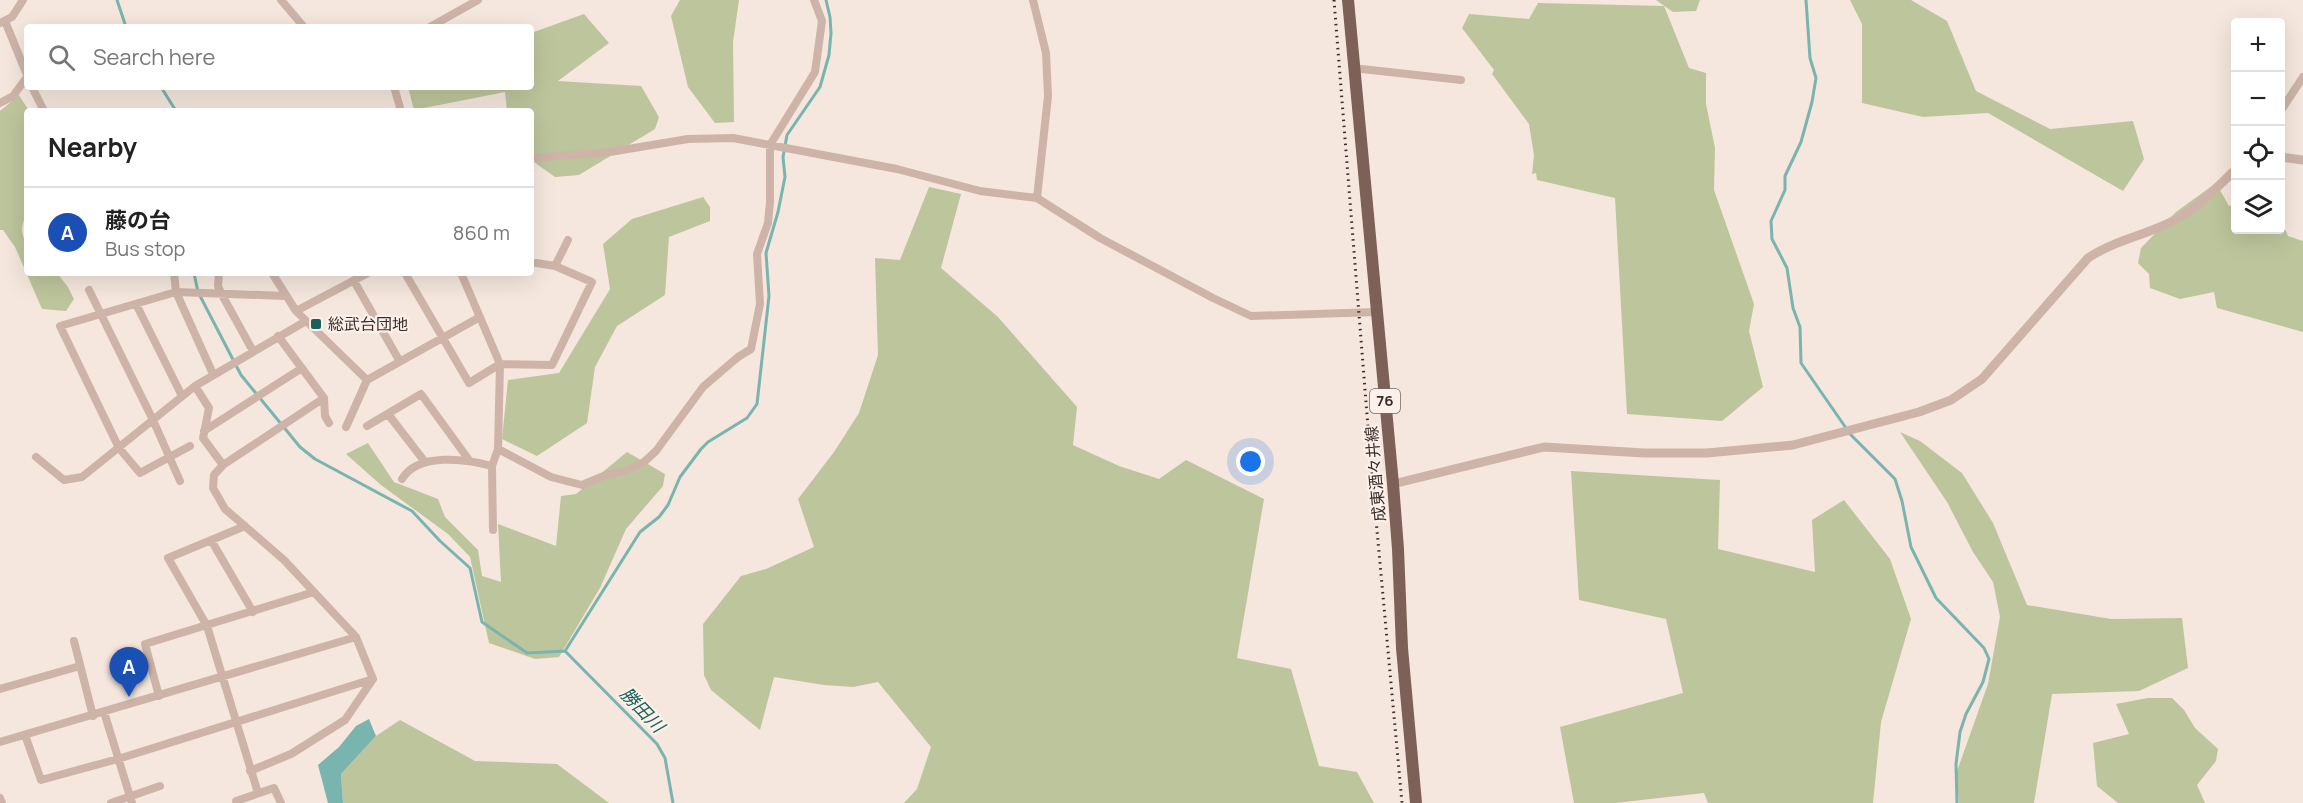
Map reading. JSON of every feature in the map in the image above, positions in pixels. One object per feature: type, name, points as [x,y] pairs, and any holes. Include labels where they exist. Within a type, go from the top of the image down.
[{"type":"main road","name":"成東酒々井線","points":[[1348,0],[1393,484],[1402,648],[1416,803]]},
{"type":"street","points":[[23,0],[18,9],[2,22],[24,70]]},
{"type":"street","points":[[281,0],[301,24]]},
{"type":"street","points":[[435,24],[478,0]]},
{"type":"street","points":[[498,449],[551,477],[582,484],[627,470],[644,462],[656,451],[703,387],[751,349],[760,304],[757,254],[768,223],[770,202],[770,145],[815,72],[822,21],[814,0]]},
{"type":"street","points":[[1034,0],[1046,53],[1048,96],[1037,198]]},
{"type":"street","points":[[1353,68],[1461,80]]},
{"type":"street","points":[[2285,104],[2303,77]]},
{"type":"street","points":[[0,103],[13,96],[24,80]]},
{"type":"street","points":[[34,90],[42,108]]},
{"type":"street","points":[[395,90],[400,108]]},
{"type":"street","points":[[534,158],[610,152],[688,139],[733,138],[897,170],[980,191],[1037,198],[1100,238],[1251,316],[1376,312]]},
{"type":"street","points":[[2285,158],[2303,160]]},
{"type":"street","points":[[1393,484],[1544,447],[1644,453],[1718,452],[1793,445],[1919,412],[1951,400],[1982,379],[2088,258],[2109,245],[2172,222],[2185,214],[2231,173]]},
{"type":"street","points":[[555,266],[568,240]]},
{"type":"street","points":[[407,276],[468,383],[500,364],[552,365],[592,282],[555,266],[536,263]]},
{"type":"street","points":[[174,276],[176,292],[213,374]]},
{"type":"street","points":[[219,276],[218,286],[221,293],[252,351]]},
{"type":"street","points":[[274,276],[296,310],[366,380]]},
{"type":"street","points":[[296,310],[363,276]]},
{"type":"street","points":[[462,276],[500,364],[498,449],[492,466],[493,530]]},
{"type":"street","points":[[354,281],[399,360]]},
{"type":"street","points":[[89,290],[153,420],[180,481]]},
{"type":"street","points":[[190,446],[140,473],[119,448],[60,326],[176,292],[285,296]]},
{"type":"street","points":[[136,304],[182,396]]},
{"type":"street","points":[[346,427],[366,380],[480,317]]},
{"type":"street","points":[[36,457],[64,480],[82,477],[195,386],[306,321]]},
{"type":"street","points":[[278,336],[324,398],[325,416],[329,423]]},
{"type":"street","points":[[204,431],[302,368]]},
{"type":"street","points":[[195,386],[209,408],[203,438],[223,465]]},
{"type":"street","points":[[368,426],[422,394],[469,460]]},
{"type":"street","points":[[324,398],[223,465],[214,474],[213,488],[225,509],[284,560],[357,637],[373,679]]},
{"type":"street","points":[[388,414],[425,462]]},
{"type":"street","points":[[402,479],[406,473],[425,462],[469,460],[492,466]]},
{"type":"street","points":[[245,526],[168,558],[207,626],[258,793]]},
{"type":"street","points":[[211,540],[253,612]]},
{"type":"street","points":[[159,696],[145,644],[314,592]]},
{"type":"street","points":[[0,742],[357,637]]},
{"type":"street","points":[[74,641],[93,716]]},
{"type":"street","points":[[0,689],[80,666]]},
{"type":"street","points":[[25,735],[41,780],[118,759],[373,679]]},
{"type":"street","points":[[250,771],[291,754],[345,720],[373,679]]},
{"type":"street","points":[[104,712],[131,800]]},
{"type":"street","points":[[111,803],[131,800],[160,786]]},
{"type":"street","points":[[237,803],[236,801],[274,788],[281,803]]},
{"type":"street","points":[[0,798],[2,803]]},
{"type":"green space","points":[[680,0],[739,0],[733,42],[734,122],[715,123],[688,87],[671,16]]},
{"type":"green space","points":[[1656,0],[1700,0],[1696,11],[1673,12]]},
{"type":"green space","points":[[1850,0],[1911,0],[1947,21],[1976,91],[2050,129],[2133,121],[2144,159],[2123,191],[1988,113],[1923,117],[1862,103],[1862,24]]},
{"type":"green space","points":[[1538,3],[1664,6],[1689,68],[1706,73],[1706,104],[1715,148],[1714,190],[1754,304],[1749,331],[1763,387],[1722,421],[1627,414],[1615,198],[1537,180],[1536,173],[1532,174],[1534,155],[1529,124],[1492,74],[1494,70],[1462,28],[1469,14],[1529,19]]},
{"type":"green space","points":[[584,14],[609,43],[558,81],[641,86],[659,117],[655,129],[579,175],[555,177],[534,162],[534,108],[507,108],[505,92],[424,108],[413,108],[409,90],[534,90],[534,32]]},
{"type":"green space","points":[[19,95],[27,108],[24,108],[24,221],[22,228],[24,268],[15,247],[3,230],[0,230],[0,111]]},
{"type":"green space","points":[[2216,183],[2229,206],[2231,205],[2231,234],[2285,234],[2285,229],[2288,236],[2303,241],[2303,332],[2217,308],[2214,292],[2180,299],[2150,288],[2149,274],[2138,263],[2141,248],[2176,212]]},
{"type":"green space","points":[[929,187],[961,194],[941,268],[998,317],[1077,407],[1073,445],[1119,466],[1159,479],[1186,460],[1264,499],[1237,658],[1291,669],[1319,766],[1357,772],[1374,803],[904,803],[917,789],[931,747],[878,682],[853,687],[774,677],[760,730],[711,690],[704,675],[703,624],[741,576],[766,569],[814,547],[798,499],[834,452],[859,413],[878,355],[875,258],[900,260]]},
{"type":"green space","points":[[703,197],[710,207],[710,221],[669,237],[665,295],[617,326],[595,367],[587,423],[537,456],[502,439],[508,380],[559,373],[610,289],[603,244],[632,219]]},
{"type":"green space","points":[[28,276],[59,276],[74,299],[66,311],[42,309]]},
{"type":"green space","points":[[1900,432],[1920,441],[1962,473],[1993,523],[2027,605],[2111,619],[2182,618],[2188,668],[2139,691],[2052,694],[2034,803],[1959,803],[1956,774],[1988,684],[2000,617],[1993,582],[1973,552],[1947,502]]},
{"type":"green space","points":[[368,443],[394,482],[438,499],[445,517],[478,550],[482,576],[501,582],[498,524],[556,546],[561,496],[576,494],[627,452],[665,474],[663,486],[626,529],[600,588],[559,657],[535,659],[489,643],[470,557],[448,534],[381,485],[346,454]]},
{"type":"green space","points":[[1571,471],[1720,480],[1718,549],[1815,572],[1812,520],[1844,500],[1890,559],[1911,619],[1881,722],[1873,803],[1708,803],[1704,793],[1615,803],[1574,803],[1560,727],[1683,693],[1666,619],[1579,600]]},
{"type":"green space","points":[[2148,698],[2172,698],[2184,710],[2195,728],[2218,749],[2216,761],[2197,785],[2205,803],[2118,803],[2097,786],[2093,743],[2129,734],[2116,704]]},
{"type":"green space","points":[[400,720],[475,761],[557,764],[609,803],[343,803],[341,774],[376,736]]},
{"type":"water","points":[[369,719],[376,736],[341,774],[343,803],[328,803],[318,765],[339,747],[356,726]]},
{"type":"waterway","points":[[117,0],[125,24]]},
{"type":"waterway","points":[[565,651],[640,532],[659,517],[668,505],[680,477],[701,449],[708,442],[747,418],[757,404],[769,296],[766,253],[785,177],[783,157],[787,135],[820,87],[829,55],[831,33],[826,0]]},
{"type":"waterway","points":[[1806,0],[1810,58],[1816,78],[1801,142],[1785,176],[1785,190],[1771,221],[1772,239],[1787,268],[1793,308],[1800,327],[1801,363],[1846,428]]},
{"type":"waterway","points":[[163,90],[174,108]]},
{"type":"waterway","points":[[195,276],[198,292],[241,375],[300,447],[315,459],[412,511],[470,568],[482,622],[527,653],[565,651]]},
{"type":"waterway","points":[[1850,434],[1895,479],[1911,547],[1936,598],[1984,648],[1989,659],[1983,682],[1966,714],[1960,732],[1956,764],[1957,803]]},
{"type":"waterway","name":"勝田川","points":[[565,651],[657,744],[665,758],[673,803]]},
{"type":"railway","points":[[1334,0],[1371,465],[1402,803]]},
{"type":"place","name":"総武台団地","points":[[316,324]]},
{"type":"place","name":"藤の台","points":[[129,697]]}]
